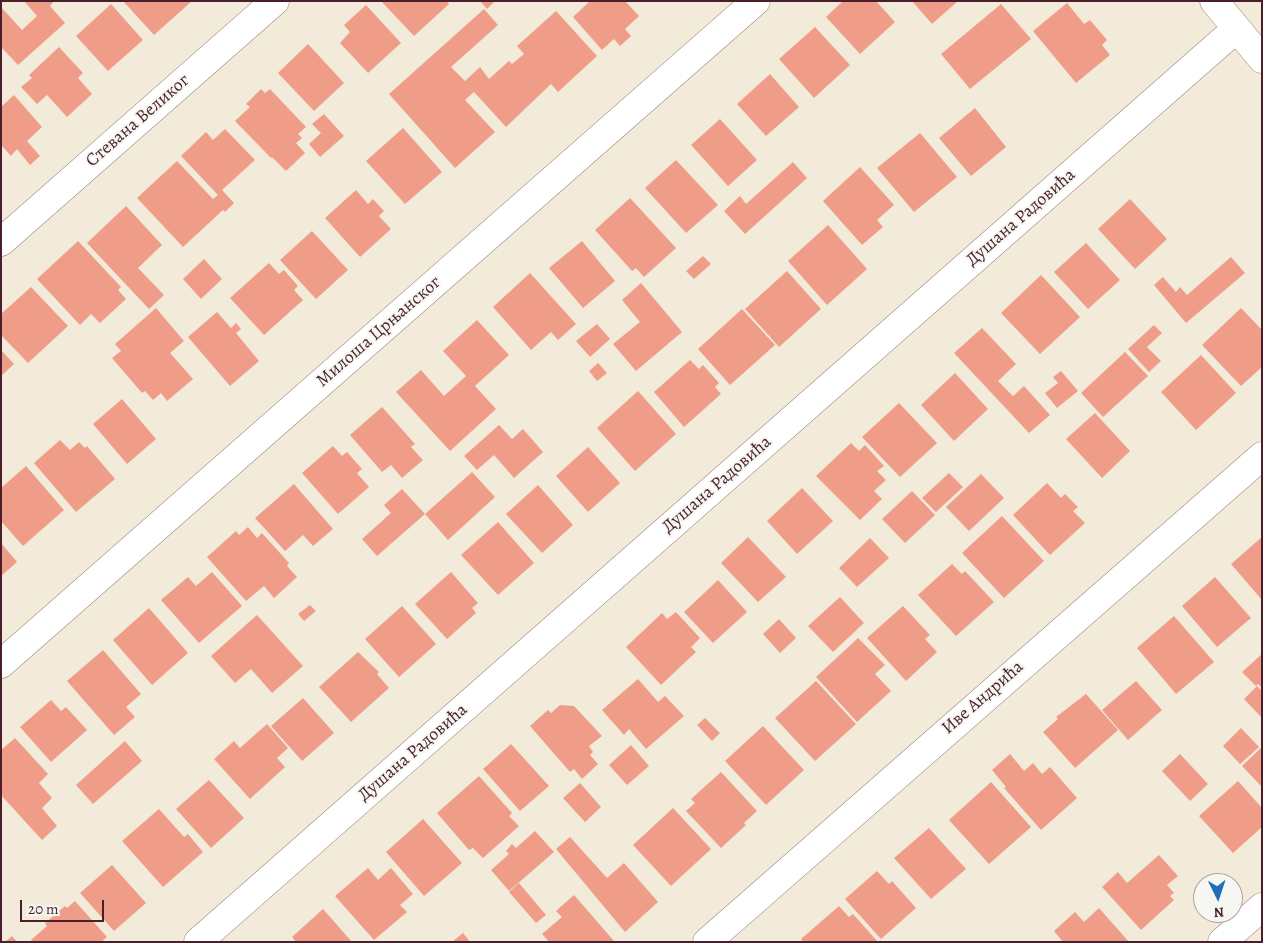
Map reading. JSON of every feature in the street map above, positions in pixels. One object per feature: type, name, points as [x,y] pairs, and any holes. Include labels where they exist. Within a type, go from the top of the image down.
[{"type":"street","name":"Стевана Великог","points":[[1,242],[275,1]]},
{"type":"street","name":"Милоша Црњанског","points":[[1,664],[756,1]]},
{"type":"street","points":[[1214,1],[1262,59]]},
{"type":"street","name":"Душана Радовића","points":[[198,942],[1236,29]]},
{"type":"street","name":"Иве Андрића","points":[[707,942],[1262,456]]},
{"type":"street","points":[[1222,942],[1262,907]]},
{"type":"building","points":[[24,1],[54,1],[50,6],[65,23],[18,65],[1,47],[1,7],[22,30],[37,16]]},
{"type":"building","points":[[123,1],[192,1],[154,35]]},
{"type":"building","points":[[381,1],[447,1],[449,4],[414,36]]},
{"type":"building","points":[[480,1],[495,1],[487,9]]},
{"type":"building","points":[[590,1],[625,1],[639,16],[625,29],[631,36],[620,46],[614,39],[602,50],[573,17]]},
{"type":"building","points":[[843,1],[876,1],[895,22],[860,54],[826,17]]},
{"type":"building","points":[[912,1],[958,1],[932,24]]},
{"type":"building","points":[[1067,3],[1084,24],[1090,20],[1107,40],[1102,45],[1110,55],[1076,83],[1033,31]]},
{"type":"building","points":[[111,4],[143,40],[108,71],[76,36]]},
{"type":"building","points":[[1001,4],[1031,39],[970,89],[941,54]]},
{"type":"building","points":[[366,5],[401,43],[368,73],[340,43],[350,32],[344,25]]},
{"type":"building","points":[[484,9],[498,25],[451,67],[465,81],[480,67],[489,79],[509,61],[512,64],[524,54],[517,46],[556,11],[597,56],[558,92],[551,84],[506,127],[474,92],[465,100],[495,132],[455,168],[389,94]]},
{"type":"building","points":[[815,27],[850,65],[814,98],[779,59]]},
{"type":"building","points":[[308,44],[344,83],[314,111],[278,73]]},
{"type":"building","points":[[59,47],[83,73],[78,78],[92,94],[67,117],[47,95],[37,104],[21,87],[32,78],[29,75]]},
{"type":"building","points":[[770,74],[799,107],[766,136],[737,104]]},
{"type":"building","points":[[261,89],[265,93],[270,89],[306,127],[298,134],[302,138],[296,143],[305,153],[286,171],[235,121],[250,107],[246,104]]},
{"type":"building","points":[[14,95],[42,127],[27,141],[40,156],[30,165],[17,149],[11,156],[1,145],[1,107]]},
{"type":"building","points":[[975,108],[1006,147],[971,176],[939,138]]},
{"type":"building","points":[[324,114],[344,136],[320,157],[309,144],[321,133],[312,124]]},
{"type":"building","points":[[720,119],[757,160],[728,186],[691,145]]},
{"type":"building","points":[[403,128],[442,172],[405,204],[366,161]]},
{"type":"building","points":[[225,129],[255,160],[222,190],[234,203],[225,212],[223,210],[183,247],[137,198],[177,161],[213,199],[218,195],[181,156],[206,132],[213,140]]},
{"type":"building","points":[[920,133],[957,177],[914,212],[877,168]]},
{"type":"building","points":[[676,160],[718,205],[686,233],[645,188]]},
{"type":"building","points":[[793,162],[807,178],[745,234],[724,211],[740,196],[746,204]]},
{"type":"building","points":[[860,167],[894,205],[877,220],[883,227],[862,245],[823,201]]},
{"type":"building","points":[[356,190],[368,204],[373,199],[384,211],[379,216],[391,229],[360,257],[325,218]]},
{"type":"building","points":[[630,198],[676,248],[644,277],[636,268],[632,271],[595,230]]},
{"type":"building","points":[[1130,199],[1167,239],[1135,269],[1098,229]]},
{"type":"building","points":[[126,206],[162,245],[138,268],[164,295],[149,309],[87,243]]},
{"type":"building","points":[[828,225],[867,269],[827,305],[788,261]]},
{"type":"building","points":[[312,231],[348,270],[316,299],[280,260]]},
{"type":"building","points":[[78,241],[121,287],[118,290],[126,299],[100,323],[91,314],[80,325],[37,279]]},
{"type":"building","points":[[582,241],[615,281],[583,308],[549,268]]},
{"type":"building","points":[[1086,243],[1120,280],[1088,309],[1054,272]]},
{"type":"building","points":[[703,256],[711,264],[694,279],[686,271]]},
{"type":"building","points":[[1231,257],[1245,273],[1186,323],[1154,285],[1163,277],[1176,292],[1180,287],[1187,295]]},
{"type":"building","points":[[204,259],[222,279],[201,299],[183,279]]},
{"type":"building","points":[[269,263],[279,274],[284,270],[298,286],[294,290],[303,300],[264,335],[230,298]]},
{"type":"building","points":[[787,271],[821,309],[779,347],[745,309]]},
{"type":"building","points":[[530,273],[576,324],[558,340],[551,332],[531,350],[493,307]]},
{"type":"building","points":[[1041,275],[1080,317],[1040,354],[1001,313]]},
{"type":"building","points":[[641,283],[682,332],[636,371],[613,344],[640,322],[622,300]]},
{"type":"building","points":[[31,287],[68,326],[28,363],[1,335],[1,314]]},
{"type":"building","points":[[156,308],[184,341],[170,353],[193,379],[167,401],[161,393],[153,400],[145,391],[142,393],[112,358],[121,351],[115,344]]},
{"type":"building","points":[[1241,308],[1262,330],[1262,367],[1241,386],[1202,345]]},
{"type":"building","points":[[742,309],[775,345],[730,385],[698,349]]},
{"type":"building","points":[[217,312],[231,328],[236,323],[241,329],[236,333],[259,361],[230,386],[188,337]]},
{"type":"building","points":[[477,320],[509,355],[475,386],[496,409],[450,451],[396,392],[421,370],[444,396],[466,376],[443,351]]},
{"type":"building","points":[[597,324],[610,339],[590,357],[576,341]]},
{"type":"building","points":[[1154,325],[1162,333],[1147,347],[1161,361],[1149,372],[1128,349]]},
{"type":"building","points":[[982,328],[1016,364],[998,381],[1013,396],[1024,386],[1050,415],[1029,433],[954,353]]},
{"type":"building","points":[[1,350],[14,364],[1,376]]},
{"type":"building","points":[[1125,352],[1148,376],[1103,417],[1081,393]]},
{"type":"building","points":[[1201,355],[1236,393],[1196,430],[1161,392]]},
{"type":"building","points":[[690,360],[699,369],[703,365],[719,383],[715,387],[721,394],[684,427],[654,392]]},
{"type":"building","points":[[598,363],[607,373],[597,381],[589,371]]},
{"type":"building","points":[[1061,371],[1078,391],[1057,408],[1045,393],[1058,383],[1053,377]]},
{"type":"building","points":[[955,373],[988,409],[954,441],[921,405]]},
{"type":"building","points":[[638,391],[676,434],[635,471],[597,428]]},
{"type":"building","points":[[122,399],[156,439],[127,464],[93,424]]},
{"type":"building","points":[[899,403],[937,443],[900,477],[862,437]]},
{"type":"building","points":[[382,407],[415,444],[411,447],[423,460],[402,478],[391,465],[382,472],[350,435]]},
{"type":"building","points":[[1095,413],[1130,451],[1102,478],[1066,439]]},
{"type":"building","points":[[499,425],[512,439],[523,429],[543,452],[514,478],[494,455],[477,470],[464,456]]},
{"type":"building","points":[[60,440],[70,450],[79,442],[85,448],[87,446],[115,479],[76,512],[34,463]]},
{"type":"building","points":[[851,443],[859,451],[865,445],[884,466],[877,471],[886,480],[874,491],[882,499],[860,520],[816,476]]},
{"type":"building","points":[[333,446],[342,456],[347,452],[362,469],[357,473],[369,487],[338,514],[302,473]]},
{"type":"building","points":[[588,447],[620,483],[588,512],[556,476]]},
{"type":"building","points":[[26,466],[64,510],[23,546],[1,521],[1,488]]},
{"type":"building","points":[[472,472],[495,497],[448,540],[425,514]]},
{"type":"building","points":[[949,473],[963,487],[936,512],[922,498]]},
{"type":"building","points":[[981,474],[1004,498],[969,531],[946,507]]},
{"type":"building","points":[[1047,483],[1061,498],[1065,494],[1078,507],[1073,511],[1085,523],[1050,555],[1013,515]]},
{"type":"building","points":[[294,484],[333,529],[313,546],[303,535],[285,551],[255,518]]},
{"type":"building","points":[[538,485],[573,525],[542,553],[506,514]]},
{"type":"building","points":[[802,488],[833,521],[797,554],[767,521]]},
{"type":"building","points":[[402,489],[425,514],[377,556],[362,539],[391,513],[384,505]]},
{"type":"building","points":[[912,491],[935,515],[905,543],[882,519]]},
{"type":"building","points":[[1002,516],[1044,561],[1004,598],[962,553]]},
{"type":"building","points":[[498,522],[534,563],[498,595],[461,555]]},
{"type":"building","points":[[248,527],[257,538],[262,533],[289,563],[287,566],[297,577],[274,598],[264,586],[246,601],[207,557],[236,531],[239,535]]},
{"type":"building","points":[[748,537],[786,577],[758,602],[721,563]]},
{"type":"building","points":[[1262,537],[1262,600],[1231,564]]},
{"type":"building","points":[[870,538],[889,558],[857,587],[839,568]]},
{"type":"building","points":[[1,543],[17,562],[1,576]]},
{"type":"building","points":[[952,564],[962,574],[965,571],[994,602],[956,636],[918,595]]},
{"type":"building","points":[[212,572],[242,606],[199,643],[161,600],[188,577],[196,586]]},
{"type":"building","points":[[451,572],[478,603],[472,608],[476,613],[447,639],[415,604]]},
{"type":"building","points":[[1215,577],[1251,618],[1217,647],[1182,606]]},
{"type":"building","points":[[718,580],[747,612],[713,643],[684,612]]},
{"type":"building","points":[[840,597],[864,623],[833,652],[808,626]]},
{"type":"building","points":[[310,605],[316,611],[304,621],[298,614]]},
{"type":"building","points":[[402,606],[436,644],[399,677],[365,639]]},
{"type":"building","points":[[903,606],[930,635],[925,639],[937,652],[906,681],[867,638]]},
{"type":"building","points":[[149,608],[188,653],[152,685],[113,640]]},
{"type":"building","points":[[676,612],[700,638],[691,647],[696,652],[661,685],[626,647],[662,613],[667,619]]},
{"type":"building","points":[[257,615],[303,666],[272,693],[251,669],[235,683],[211,656]]},
{"type":"building","points":[[1174,616],[1214,662],[1176,694],[1137,648]]},
{"type":"building","points":[[779,619],[796,638],[780,653],[763,634]]},
{"type":"building","points":[[858,638],[885,665],[875,674],[891,691],[857,722],[816,677]]},
{"type":"building","points":[[103,650],[141,694],[126,707],[135,717],[114,735],[67,681]]},
{"type":"building","points":[[358,652],[379,672],[377,674],[389,688],[351,722],[319,687]]},
{"type":"building","points":[[1262,654],[1262,688],[1258,684],[1256,686],[1242,672]]},
{"type":"building","points":[[638,679],[658,702],[665,696],[684,716],[646,749],[629,729],[624,735],[602,710]]},
{"type":"building","points":[[816,681],[856,724],[815,761],[775,718]]},
{"type":"building","points":[[1136,681],[1162,710],[1128,740],[1102,710]]},
{"type":"building","points":[[1257,686],[1262,691],[1262,718],[1244,699]]},
{"type":"building","points":[[1086,694],[1118,730],[1075,768],[1043,732],[1058,719],[1056,717]]},
{"type":"building","points":[[303,698],[334,733],[302,761],[271,726]]},
{"type":"building","points":[[51,700],[61,711],[66,707],[87,730],[51,762],[20,727]]},
{"type":"building","points":[[560,705],[574,706],[602,736],[589,746],[593,752],[590,755],[598,764],[582,779],[574,769],[570,772],[530,726],[548,710],[551,713]]},
{"type":"building","points":[[705,718],[720,733],[712,741],[697,725]]},
{"type":"building","points":[[267,724],[288,748],[277,758],[285,767],[250,799],[214,759],[234,741],[240,748]]},
{"type":"building","points":[[763,726],[804,770],[766,805],[725,761]]},
{"type":"building","points":[[1241,728],[1259,747],[1240,764],[1223,746]]},
{"type":"building","points":[[15,738],[48,774],[39,783],[52,798],[42,808],[57,826],[42,840],[1,795],[1,750]]},
{"type":"building","points":[[125,741],[142,761],[93,804],[76,785]]},
{"type":"building","points":[[511,744],[549,786],[520,811],[483,769]]},
{"type":"building","points":[[631,745],[649,766],[627,785],[609,765]]},
{"type":"building","points":[[1262,747],[1262,787],[1242,766]]},
{"type":"building","points":[[1010,754],[1024,771],[1033,763],[1042,774],[1050,767],[1077,798],[1041,830],[1004,788],[1006,787],[992,770]]},
{"type":"building","points":[[1180,754],[1208,784],[1190,801],[1162,771]]},
{"type":"building","points":[[721,772],[757,811],[744,823],[746,825],[721,848],[686,811],[695,803],[691,799]]},
{"type":"building","points":[[479,776],[512,813],[509,816],[519,826],[483,858],[473,848],[469,850],[437,813]]},
{"type":"building","points":[[209,780],[244,818],[211,848],[176,809]]},
{"type":"building","points":[[1238,781],[1262,808],[1262,827],[1233,853],[1199,816]]},
{"type":"building","points":[[991,782],[1031,827],[989,864],[949,820]]},
{"type":"building","points":[[580,783],[601,807],[585,822],[563,798]]},
{"type":"building","points":[[673,808],[711,849],[671,886],[633,845]]},
{"type":"building","points":[[159,809],[184,837],[188,834],[203,852],[163,887],[122,841]]},
{"type":"building","points":[[423,819],[462,863],[424,896],[386,852]]},
{"type":"building","points":[[929,828],[966,869],[931,899],[894,858]]},
{"type":"building","points":[[535,831],[554,852],[509,891],[491,870],[509,854],[506,851],[512,844],[516,848]]},
{"type":"building","points":[[570,837],[607,878],[624,863],[658,902],[625,932],[556,849]]},
{"type":"building","points":[[1159,855],[1178,876],[1167,885],[1174,893],[1170,896],[1174,900],[1141,930],[1102,887],[1118,872],[1127,883]]},
{"type":"building","points":[[112,865],[146,903],[114,931],[80,893]]},
{"type":"building","points":[[368,868],[378,880],[391,868],[413,894],[400,905],[407,912],[374,940],[335,896]]},
{"type":"building","points":[[877,871],[889,884],[892,881],[916,908],[881,939],[845,899]]},
{"type":"building","points":[[519,883],[546,915],[536,923],[509,892]]},
{"type":"building","points":[[574,895],[613,942],[549,942],[542,934],[562,917],[556,911]]},
{"type":"building","points":[[75,901],[107,937],[101,942],[33,942],[31,940],[47,926],[45,923],[65,906],[67,908]]},
{"type":"building","points":[[839,906],[849,917],[853,914],[878,942],[803,942],[801,939]]},
{"type":"building","points":[[1099,908],[1129,942],[1063,942],[1054,931],[1075,912],[1084,922]]},
{"type":"building","points":[[323,909],[352,942],[296,942],[292,937]]},
{"type":"building","points":[[463,933],[470,942],[452,942]]},
{"type":"building","points":[[12,936],[17,942],[5,942]]}]
